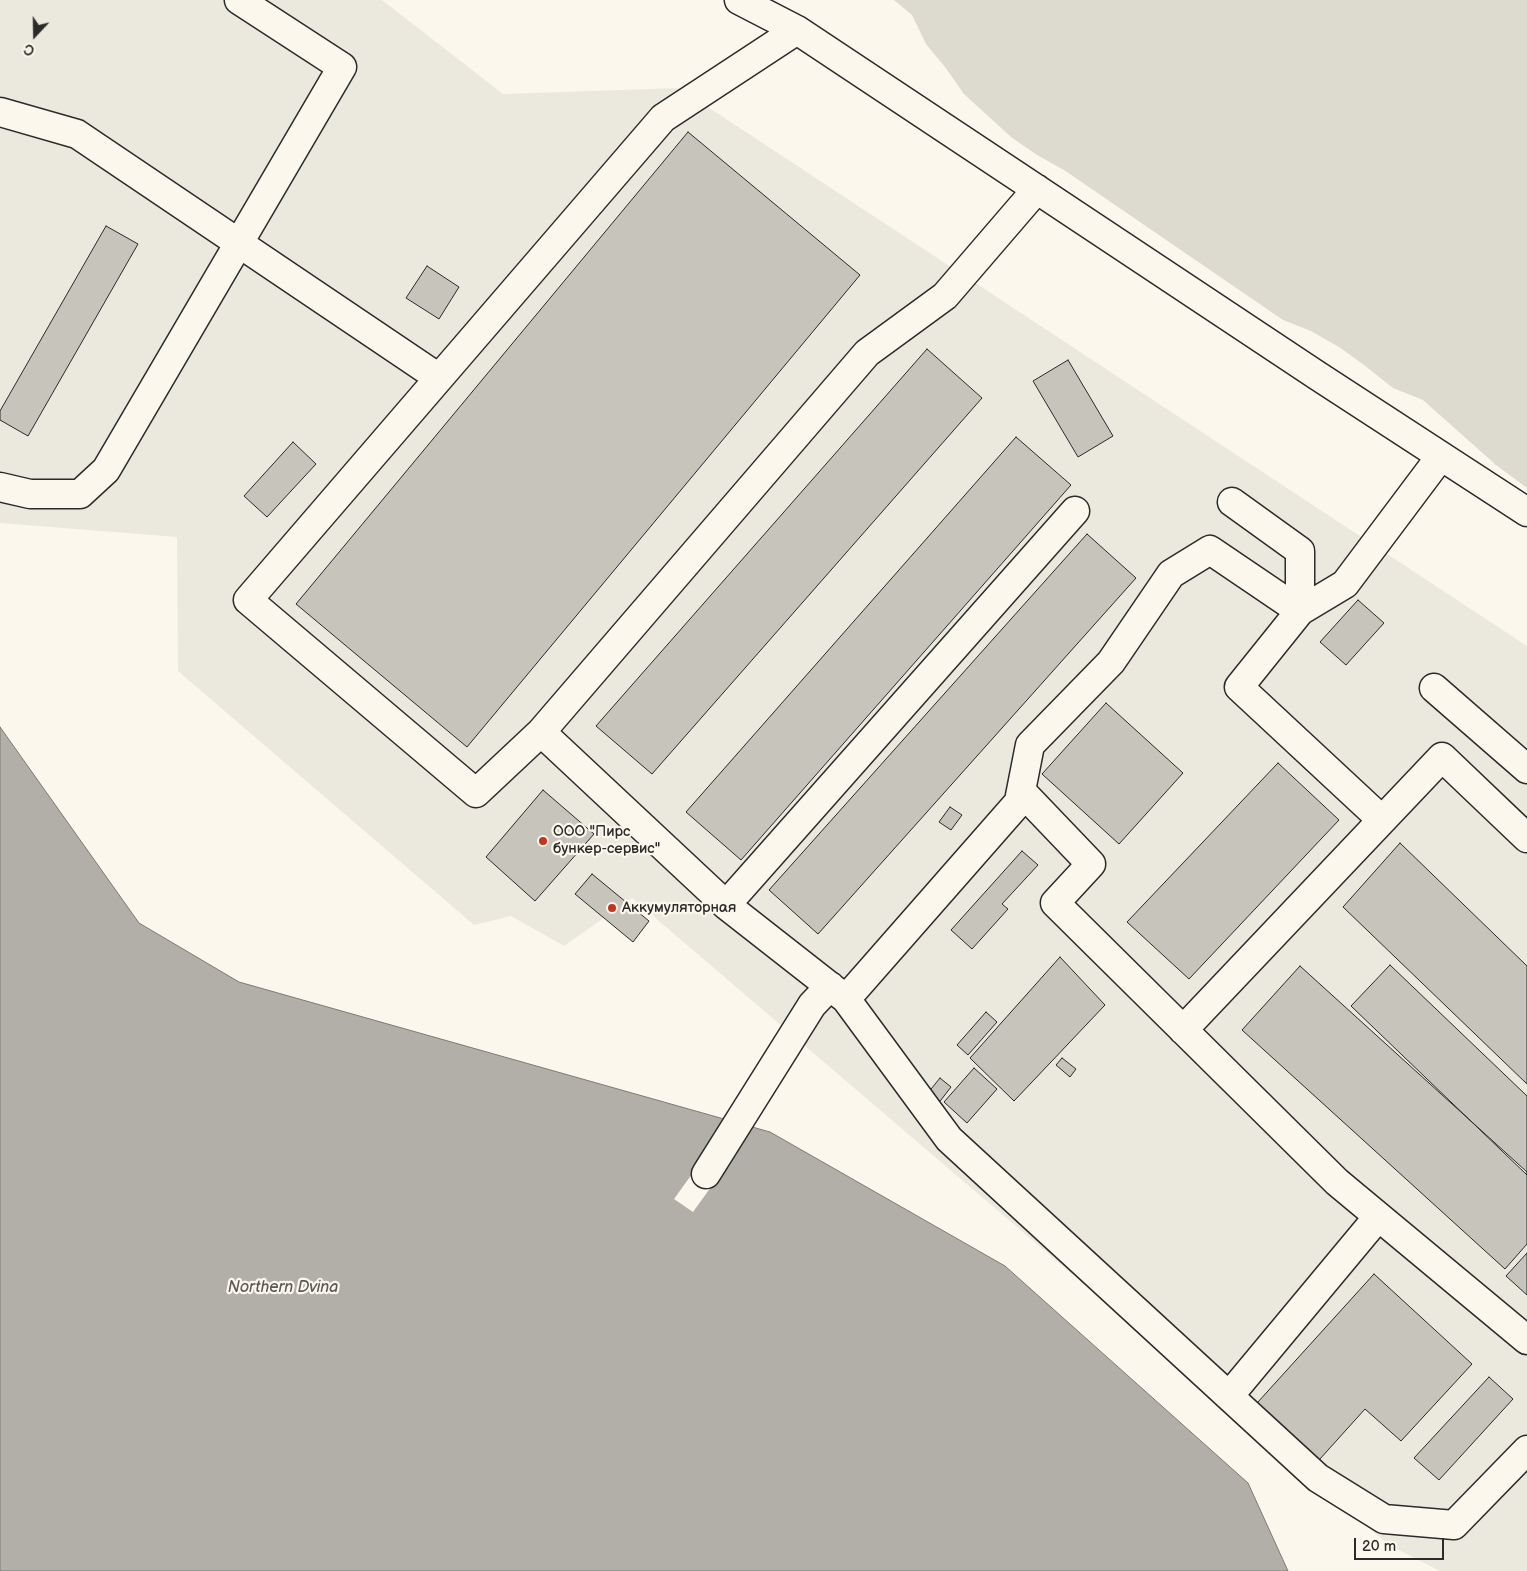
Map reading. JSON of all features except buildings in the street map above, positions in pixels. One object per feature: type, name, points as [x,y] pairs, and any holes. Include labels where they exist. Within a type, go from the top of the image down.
[{"type":"lane","points":[[0,487],[30,494],[80,494],[106,470],[342,66],[239,0]]},
{"type":"lane","points":[[739,0],[797,30],[1527,512]]},
{"type":"lane","points":[[797,30],[663,118],[248,600],[476,793],[541,732],[867,353],[944,296],[1037,189]]},
{"type":"lane","points":[[0,112],[77,134],[439,378]]},
{"type":"lane","points":[[1382,820],[1239,687],[1300,611],[1344,584],[1441,456]]},
{"type":"lane","points":[[1232,502],[1300,551],[1300,611]]},
{"type":"lane","points":[[726,905],[1075,512]]},
{"type":"lane","points":[[1019,801],[1030,745],[1111,662],[1171,574],[1210,550],[1300,611]]},
{"type":"lane","points":[[1434,688],[1527,769]]},
{"type":"lane","points":[[541,732],[726,905],[838,992],[949,1139],[1318,1478],[1384,1519],[1454,1525],[1527,1450]]},
{"type":"lane","points":[[1183,1030],[1442,757],[1527,838]]},
{"type":"lane","points":[[706,1174],[812,1005],[838,992],[1025,795],[1091,864],[1055,903],[1337,1182],[1527,1340]]},
{"type":"lane","points":[[1229,1396],[1378,1217]]},
{"type":"shaded area","points":[[0,0],[382,0],[503,94],[679,88],[1527,646],[1527,1571],[1440,1571],[1389,1545],[632,898],[564,946],[511,916],[474,925],[178,671],[177,537],[0,523]]},
{"type":"shaded area","points":[[894,0],[1527,0],[1527,488],[1496,465],[1423,400],[1393,388],[1339,347],[1311,331],[1283,320],[1064,170],[1037,155],[1011,137],[964,94],[926,44],[912,15]]},
{"type":"water","name":"Northern Dvina","points":[[0,727],[139,923],[239,982],[770,1132],[1005,1266],[1248,1483],[1288,1571],[0,1571]]},
{"type":"pier","points":[[692,1174],[711,1187],[693,1212],[674,1199]]},
{"type":"place","name":"ООО \"Пирс бункер-сервис\"","points":[[543,841]]},
{"type":"place","name":"Аккумуляторная","points":[[612,908]]}]
